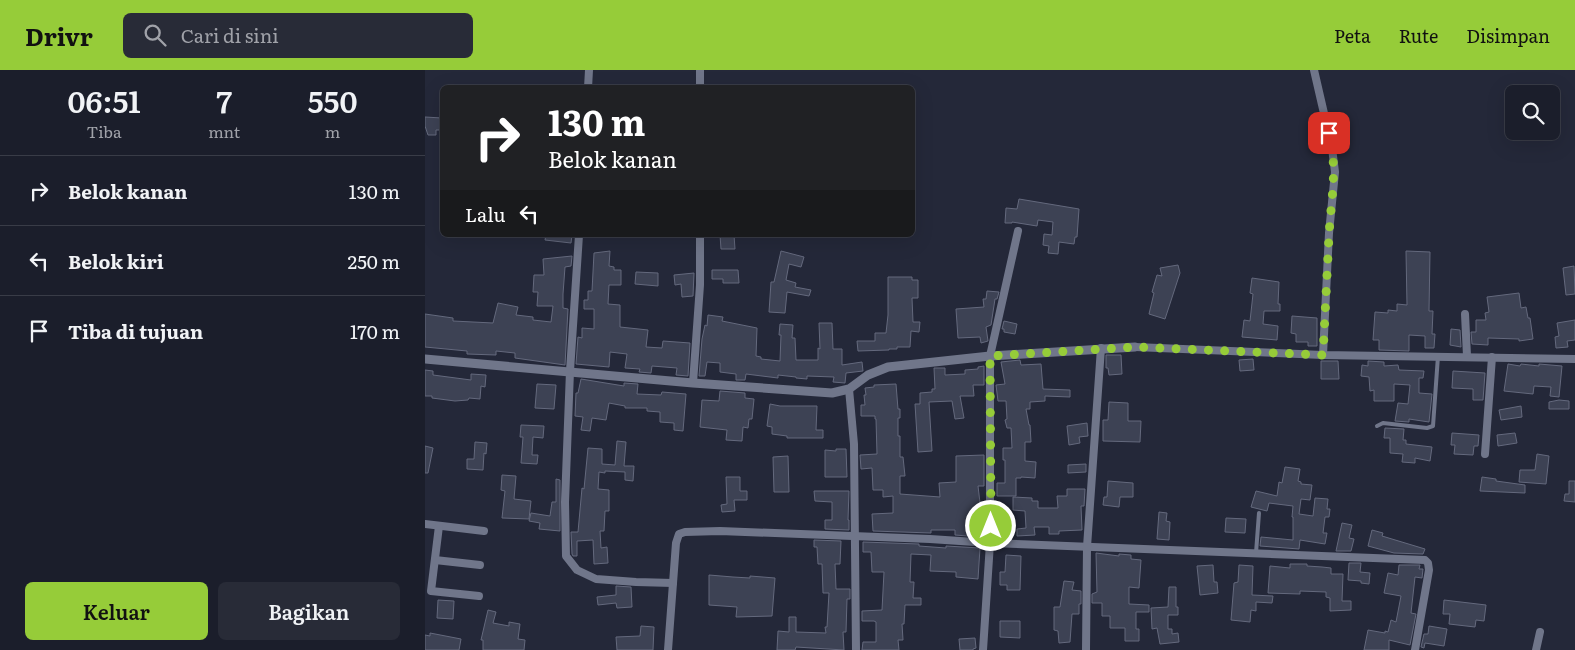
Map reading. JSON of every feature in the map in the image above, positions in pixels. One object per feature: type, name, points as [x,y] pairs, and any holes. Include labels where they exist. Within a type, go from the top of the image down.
[{"type":"street","points":[[588,85],[589,70]]},
{"type":"street","points":[[700,70],[700,85]]},
{"type":"street","points":[[1314,70],[1333,148],[1335,172],[1329,233],[1323,355]]},
{"type":"street","points":[[983,650],[991,543],[990,356],[1018,232]]},
{"type":"street","points":[[579,237],[570,371],[565,502],[566,556],[577,570],[596,579],[673,583]]},
{"type":"street","points":[[693,383],[700,285],[700,237]]},
{"type":"street","points":[[1465,314],[1467,356]]},
{"type":"street","points":[[425,358],[693,383],[832,393],[849,389],[876,371],[888,367],[990,356],[1101,348],[1135,347],[1323,355],[1575,359]]},
{"type":"street","points":[[1087,650],[1087,547],[1101,348]]},
{"type":"street","points":[[1485,454],[1492,357]]},
{"type":"street","points":[[849,389],[854,444],[856,650]]},
{"type":"street","points":[[425,524],[484,531]]},
{"type":"street","points":[[439,526],[435,560],[428,590],[479,596]]},
{"type":"street","points":[[669,650],[676,543],[679,534],[685,532],[720,531],[1256,553],[1427,562],[1429,570],[1415,650]]},
{"type":"street","points":[[435,560],[480,566]]},
{"type":"street","points":[[1537,650],[1540,632]]},
{"type":"lane","points":[[1377,426],[1383,423],[1427,428],[1433,426],[1438,356]]},
{"type":"lane","points":[[1256,553],[1259,513]]},
{"type":"building","points":[[425,117],[440,118],[440,130],[436,130],[436,135],[428,135]]},
{"type":"building","points":[[1019,199],[1079,209],[1077,237],[1075,237],[1074,244],[1059,242],[1058,254],[1048,253],[1049,246],[1043,245],[1044,234],[1052,235],[1053,222],[1038,220],[1037,226],[1012,222],[1005,223],[1006,208],[1017,209]]},
{"type":"building","points":[[546,237],[572,237],[571,243],[545,240]]},
{"type":"building","points":[[720,237],[734,237],[735,249],[721,249]]},
{"type":"building","points":[[610,251],[609,266],[614,267],[614,270],[621,270],[621,285],[609,285],[608,304],[620,305],[620,327],[648,330],[646,347],[662,348],[663,341],[690,343],[688,376],[676,375],[677,368],[652,366],[651,373],[639,372],[640,369],[625,368],[627,354],[610,352],[609,367],[576,364],[578,337],[582,338],[582,328],[594,329],[594,309],[584,309],[584,300],[588,300],[588,291],[592,291],[594,253]]},
{"type":"building","points":[[781,251],[804,257],[801,267],[789,264],[786,280],[796,283],[795,287],[811,290],[809,296],[787,292],[785,313],[769,312],[771,282],[774,282]]},
{"type":"building","points":[[1406,251],[1430,252],[1429,311],[1433,311],[1432,334],[1435,334],[1434,348],[1425,348],[1425,336],[1409,335],[1409,351],[1379,350],[1379,340],[1373,340],[1375,312],[1388,313],[1388,310],[1397,311],[1397,304],[1407,305]]},
{"type":"building","points":[[572,256],[571,266],[565,267],[563,294],[563,308],[568,309],[565,365],[515,358],[515,353],[496,351],[496,355],[467,354],[467,351],[425,347],[425,314],[453,318],[453,321],[493,323],[498,303],[518,307],[516,315],[533,317],[533,320],[551,322],[553,306],[537,306],[538,292],[533,292],[534,275],[544,275],[543,259]]},
{"type":"building","points":[[1178,265],[1180,273],[1165,319],[1149,314],[1157,275],[1162,276],[1160,268]]},
{"type":"building","points":[[1574,266],[1575,294],[1566,295],[1563,268]]},
{"type":"building","points":[[712,270],[738,270],[739,283],[723,283],[723,279],[712,279]]},
{"type":"building","points":[[636,272],[658,273],[658,286],[635,284]]},
{"type":"building","points":[[694,273],[693,296],[682,297],[681,284],[675,285],[674,275]]},
{"type":"building","points":[[888,277],[912,277],[912,280],[918,280],[918,298],[912,298],[913,322],[920,322],[919,332],[911,331],[910,347],[858,351],[857,341],[875,341],[875,333],[886,333]]},
{"type":"building","points":[[1252,278],[1279,282],[1278,304],[1280,304],[1280,311],[1264,311],[1263,324],[1278,326],[1277,340],[1242,337],[1244,320],[1250,321],[1253,294],[1250,293]]},
{"type":"building","points":[[987,291],[999,292],[997,299],[995,299],[991,325],[986,327],[988,341],[981,343],[980,337],[958,338],[956,309],[984,307],[983,299],[986,299]]},
{"type":"building","points":[[1519,293],[1521,308],[1526,307],[1528,318],[1530,318],[1533,339],[1519,341],[1519,339],[1488,338],[1488,345],[1472,344],[1471,332],[1476,332],[1476,320],[1486,320],[1485,313],[1489,312],[1487,297]]},
{"type":"building","points":[[708,315],[723,317],[722,321],[757,328],[756,356],[761,357],[761,359],[780,361],[780,324],[793,325],[792,338],[795,338],[796,360],[818,360],[818,348],[820,349],[819,323],[832,323],[833,349],[842,349],[842,365],[862,362],[863,371],[846,373],[845,383],[833,382],[834,377],[807,376],[807,379],[778,375],[778,378],[746,374],[745,380],[736,380],[736,374],[720,372],[720,363],[707,362],[705,376],[699,376],[702,339],[705,325],[707,326]]},
{"type":"building","points":[[1292,316],[1317,318],[1317,346],[1308,346],[1308,342],[1296,342],[1296,334],[1291,333]]},
{"type":"building","points":[[1575,320],[1575,340],[1567,341],[1568,347],[1556,348],[1555,337],[1559,336],[1557,323]]},
{"type":"building","points":[[1004,321],[1017,324],[1015,334],[1004,332],[1004,329],[1002,329]]},
{"type":"building","points":[[1451,329],[1460,330],[1461,347],[1450,345]]},
{"type":"building","points":[[1106,355],[1121,355],[1122,374],[1109,375],[1108,368],[1106,368]]},
{"type":"building","points":[[1253,359],[1254,370],[1240,371],[1239,360]]},
{"type":"building","points":[[1020,360],[1021,365],[1041,364],[1043,389],[1070,390],[1070,397],[1045,396],[1045,401],[1030,402],[1030,409],[1026,409],[1030,425],[1031,442],[1025,442],[1025,461],[1036,462],[1035,478],[1016,478],[1016,496],[997,496],[997,483],[1005,483],[1003,448],[1012,448],[1011,428],[1007,428],[1005,420],[1007,419],[1006,401],[998,401],[996,385],[1005,384],[1001,362]]},
{"type":"building","points":[[1321,361],[1338,361],[1339,379],[1321,379]]},
{"type":"building","points":[[1368,361],[1384,362],[1384,366],[1398,365],[1399,370],[1424,371],[1423,378],[1419,378],[1419,393],[1432,394],[1429,422],[1409,419],[1409,422],[1395,421],[1398,403],[1408,404],[1410,385],[1394,384],[1394,401],[1374,401],[1374,390],[1370,391],[1369,377],[1361,376],[1362,365],[1368,366]]},
{"type":"building","points":[[1508,364],[1520,366],[1521,364],[1539,366],[1539,364],[1562,366],[1559,397],[1550,396],[1551,387],[1534,386],[1533,394],[1504,391]]},
{"type":"building","points":[[984,366],[984,385],[973,385],[974,396],[960,396],[964,418],[955,419],[952,401],[929,402],[932,451],[918,452],[915,404],[920,404],[920,393],[932,392],[932,389],[935,389],[934,368],[945,368],[945,375],[965,374],[965,370],[978,369],[978,367]]},
{"type":"building","points":[[425,370],[433,371],[433,375],[471,380],[471,374],[486,375],[485,387],[481,386],[480,399],[469,398],[468,400],[455,401],[432,398],[432,396],[425,396]]},
{"type":"building","points":[[1453,371],[1485,373],[1483,400],[1473,400],[1473,389],[1452,388]]},
{"type":"building","points":[[581,379],[624,386],[624,383],[638,384],[637,394],[661,395],[662,392],[686,394],[683,431],[674,430],[674,423],[660,422],[660,412],[647,411],[647,408],[625,408],[625,406],[609,403],[606,420],[592,418],[590,431],[581,430],[583,417],[575,416],[576,393],[578,393]]},
{"type":"building","points":[[537,384],[556,385],[554,409],[535,408]]},
{"type":"building","points":[[896,384],[898,409],[900,409],[898,436],[900,436],[900,457],[903,457],[905,476],[900,476],[900,494],[940,497],[939,483],[956,482],[956,456],[984,455],[984,486],[978,486],[981,511],[984,511],[984,528],[980,528],[980,537],[955,535],[955,530],[931,530],[931,533],[873,531],[872,514],[893,513],[893,496],[883,497],[883,490],[873,490],[872,468],[861,469],[860,455],[877,454],[876,419],[875,416],[861,416],[861,405],[865,405],[865,388],[874,387],[874,385]]},
{"type":"building","points":[[720,391],[745,393],[745,398],[754,399],[752,419],[749,419],[748,428],[743,427],[742,441],[726,440],[727,430],[700,427],[702,400],[719,401]]},
{"type":"building","points":[[1569,401],[1569,409],[1549,409],[1549,402]]},
{"type":"building","points":[[1109,402],[1128,403],[1128,421],[1141,421],[1140,442],[1103,441],[1103,420],[1108,420]]},
{"type":"building","points":[[770,404],[780,406],[817,406],[816,430],[823,430],[823,438],[787,438],[787,436],[772,434],[772,427],[767,426]]},
{"type":"building","points":[[1521,406],[1522,417],[1501,420],[1499,410]]},
{"type":"building","points":[[1087,423],[1088,436],[1079,437],[1080,443],[1069,445],[1067,426]]},
{"type":"building","points":[[521,425],[544,426],[543,438],[533,437],[532,455],[538,455],[537,464],[521,463],[523,437],[520,437]]},
{"type":"building","points":[[1385,428],[1404,429],[1403,440],[1406,440],[1406,444],[1432,447],[1430,461],[1415,458],[1415,463],[1402,462],[1403,454],[1390,453],[1390,438],[1384,438]]},
{"type":"building","points":[[1452,433],[1479,435],[1478,446],[1474,446],[1473,455],[1454,454],[1455,445],[1451,445]]},
{"type":"building","points":[[1515,433],[1517,443],[1498,446],[1497,435]]},
{"type":"building","points":[[617,441],[626,442],[624,466],[634,466],[633,481],[625,480],[625,472],[599,472],[598,489],[609,490],[609,511],[605,511],[604,531],[600,531],[601,548],[607,547],[608,563],[594,564],[593,540],[577,541],[577,556],[573,556],[571,532],[578,532],[588,448],[602,449],[602,464],[615,465]]},
{"type":"building","points":[[475,442],[487,443],[486,454],[484,453],[483,470],[467,469],[467,459],[474,459]]},
{"type":"building","points":[[425,446],[433,448],[428,473],[425,473]]},
{"type":"building","points":[[836,449],[846,449],[847,477],[825,477],[825,450],[836,451]]},
{"type":"building","points":[[1537,454],[1549,456],[1546,484],[1519,482],[1520,470],[1535,470]]},
{"type":"building","points":[[788,456],[789,492],[774,492],[773,457]]},
{"type":"building","points":[[1086,464],[1086,472],[1068,473],[1068,465]]},
{"type":"building","points":[[1285,467],[1300,469],[1298,481],[1301,484],[1312,485],[1310,500],[1301,499],[1299,514],[1313,516],[1315,498],[1328,499],[1327,509],[1330,509],[1329,517],[1325,517],[1323,533],[1327,533],[1325,544],[1300,540],[1299,549],[1260,546],[1261,537],[1293,540],[1293,506],[1269,503],[1267,511],[1251,507],[1256,491],[1277,496],[1279,482],[1282,483]]},
{"type":"building","points":[[502,475],[516,476],[514,499],[531,501],[529,519],[502,518],[505,491],[501,490]]},
{"type":"building","points":[[726,477],[740,477],[740,491],[747,491],[747,500],[734,500],[735,511],[722,512],[721,505],[727,504]]},
{"type":"building","points":[[1482,477],[1525,485],[1525,493],[1480,491]]},
{"type":"building","points":[[556,479],[560,480],[560,531],[539,529],[540,523],[529,521],[531,513],[550,516],[552,502],[556,502]]},
{"type":"building","points":[[1108,481],[1133,483],[1133,497],[1120,497],[1119,507],[1103,505],[1104,497],[1107,497]]},
{"type":"building","points":[[1569,481],[1575,481],[1575,502],[1564,501],[1565,494],[1569,494]]},
{"type":"building","points":[[1067,489],[1085,489],[1084,506],[1081,506],[1082,530],[1059,531],[1059,534],[1049,534],[1049,527],[1034,527],[1035,535],[1017,536],[1017,529],[1026,528],[1025,511],[1013,510],[1013,497],[1032,498],[1032,501],[1038,501],[1038,508],[1058,508],[1057,496],[1067,496]]},
{"type":"building","points":[[814,491],[849,491],[849,530],[825,529],[825,520],[832,520],[832,502],[815,501]]},
{"type":"building","points":[[1159,512],[1167,513],[1166,521],[1170,522],[1169,540],[1157,539]]},
{"type":"building","points":[[1226,518],[1246,519],[1245,533],[1225,532]]},
{"type":"building","points":[[1342,523],[1352,525],[1349,538],[1354,539],[1351,551],[1336,551]]},
{"type":"building","points":[[1372,530],[1383,533],[1382,536],[1425,549],[1423,554],[1394,553],[1368,546]]},
{"type":"building","points":[[814,540],[841,541],[840,564],[835,564],[836,589],[850,589],[850,599],[847,599],[846,632],[843,632],[844,650],[796,647],[795,650],[777,650],[778,631],[789,632],[789,617],[796,617],[796,632],[826,633],[829,593],[823,593],[822,564],[818,564],[817,547],[814,547]]},
{"type":"building","points":[[863,542],[919,544],[919,546],[946,548],[946,546],[980,548],[978,579],[956,577],[956,572],[930,571],[931,555],[911,554],[910,582],[914,582],[913,598],[921,598],[921,605],[905,605],[904,624],[902,624],[903,640],[898,640],[899,650],[862,650],[863,642],[876,642],[876,622],[862,621],[862,611],[882,610],[884,572],[872,572],[871,552],[863,552]]},
{"type":"building","points":[[1096,553],[1119,556],[1119,554],[1131,555],[1131,559],[1141,560],[1139,588],[1129,587],[1129,604],[1149,605],[1149,612],[1136,612],[1136,629],[1139,629],[1139,641],[1125,641],[1125,628],[1110,628],[1110,616],[1102,616],[1102,603],[1092,603],[1092,594],[1097,592]]},
{"type":"building","points":[[1006,555],[1021,556],[1020,590],[1007,590],[1007,585],[1000,585],[1000,572],[1005,572]]},
{"type":"building","points":[[1349,563],[1361,563],[1360,572],[1370,573],[1369,584],[1348,580]]},
{"type":"building","points":[[1290,564],[1307,564],[1307,566],[1331,568],[1331,574],[1343,574],[1342,601],[1351,601],[1351,610],[1330,611],[1330,598],[1326,597],[1326,592],[1300,591],[1300,594],[1268,593],[1270,566],[1290,568]]},
{"type":"building","points":[[1213,565],[1214,582],[1217,582],[1218,593],[1200,595],[1197,566]]},
{"type":"building","points":[[1239,565],[1253,566],[1252,595],[1273,596],[1272,603],[1256,602],[1256,611],[1251,610],[1250,622],[1231,620],[1234,583],[1238,582]]},
{"type":"building","points":[[1399,565],[1420,565],[1419,569],[1423,569],[1422,578],[1415,577],[1411,613],[1416,614],[1410,645],[1389,640],[1389,650],[1364,650],[1368,630],[1385,633],[1385,631],[1388,632],[1391,620],[1396,622],[1401,596],[1384,593],[1388,573],[1398,575]]},
{"type":"building","points":[[709,575],[775,578],[772,616],[736,617],[737,607],[709,605]]},
{"type":"building","points":[[1064,581],[1074,582],[1072,590],[1081,591],[1081,604],[1079,604],[1079,614],[1072,614],[1070,642],[1059,643],[1058,631],[1054,630],[1054,607],[1060,607]]},
{"type":"building","points":[[616,586],[631,587],[632,607],[617,608],[616,603],[598,605],[597,597],[616,595]]},
{"type":"building","points":[[1169,587],[1176,587],[1178,615],[1168,615],[1168,629],[1172,629],[1172,634],[1178,633],[1179,642],[1160,644],[1157,628],[1152,629],[1151,608],[1168,607]]},
{"type":"building","points":[[438,600],[454,601],[453,619],[437,618]]},
{"type":"building","points":[[1444,600],[1486,605],[1484,621],[1476,620],[1475,627],[1449,624],[1450,614],[1443,614]]},
{"type":"building","points":[[488,610],[496,612],[493,623],[509,626],[509,622],[520,624],[518,639],[525,640],[524,650],[483,650],[483,640],[481,640]]},
{"type":"building","points":[[1000,621],[1020,621],[1020,638],[1000,637]]},
{"type":"building","points":[[641,626],[654,627],[653,650],[617,650],[616,637],[640,636]]},
{"type":"building","points":[[1429,626],[1447,629],[1444,646],[1425,643],[1424,648],[1421,647],[1424,634],[1428,634]]},
{"type":"building","points":[[430,633],[461,639],[459,650],[425,650],[425,635],[430,636]]},
{"type":"building","points":[[975,638],[976,648],[973,650],[960,650],[959,639]]},
{"type":"route","points":[[991,526],[990,356],[1135,347],[1323,355],[1329,233],[1335,172],[1333,148],[1329,133]]}]
